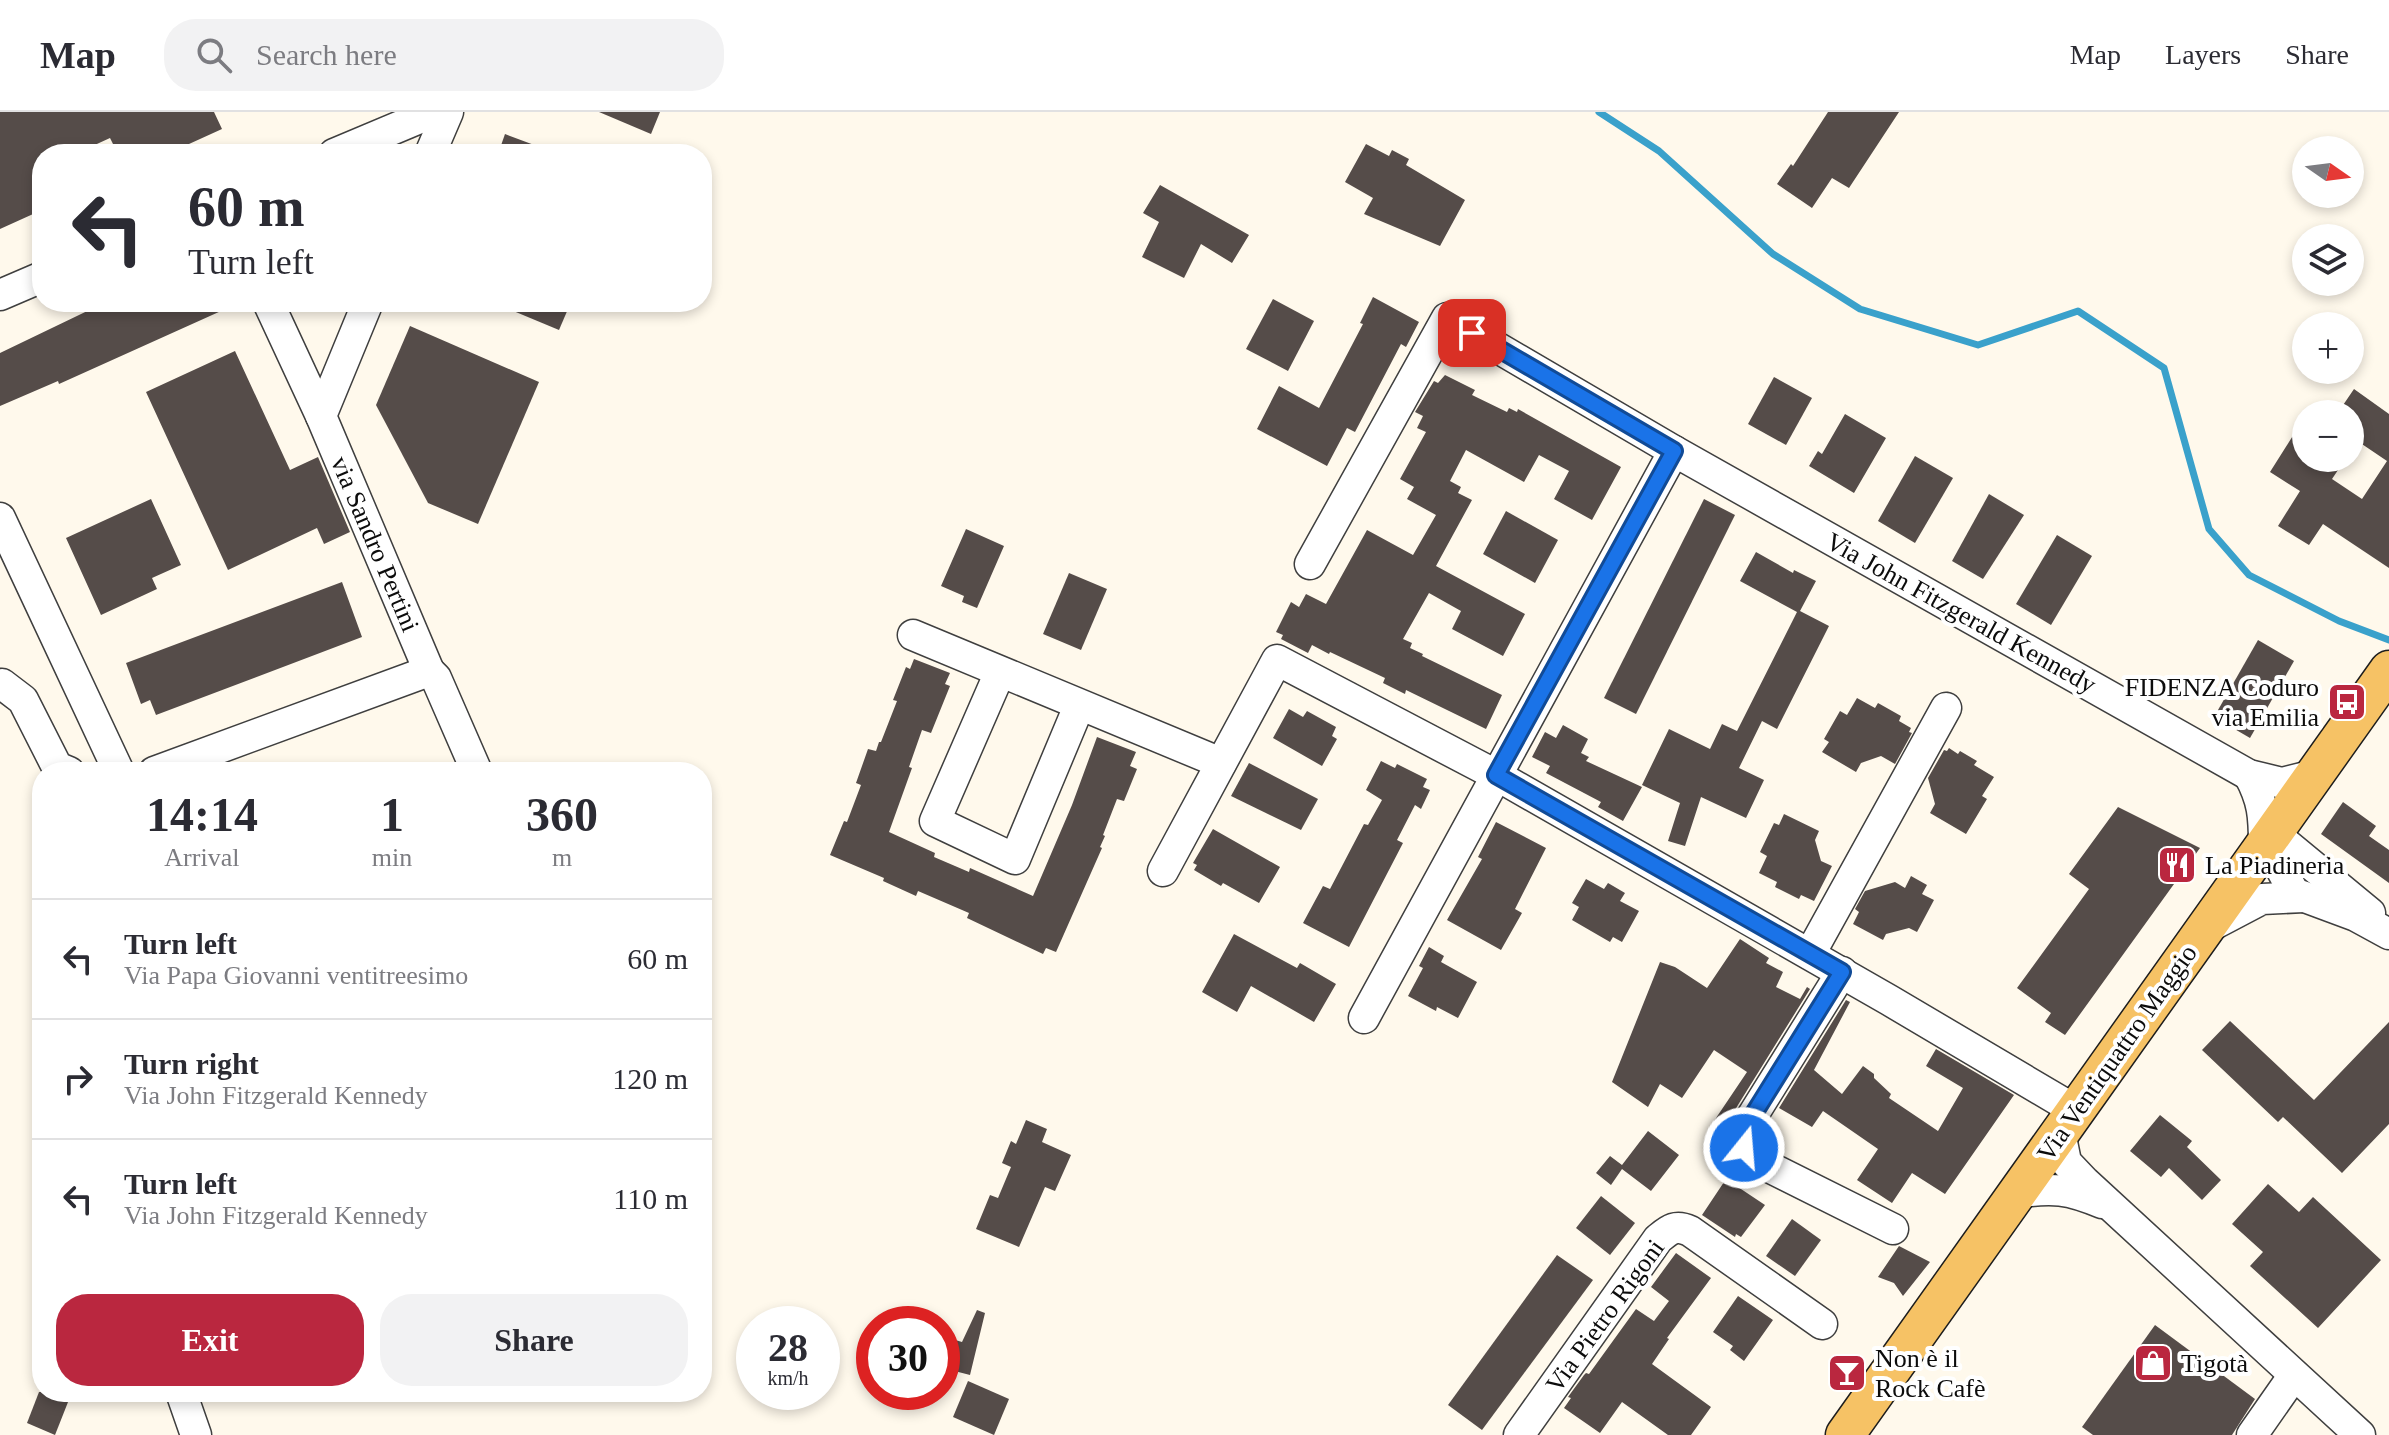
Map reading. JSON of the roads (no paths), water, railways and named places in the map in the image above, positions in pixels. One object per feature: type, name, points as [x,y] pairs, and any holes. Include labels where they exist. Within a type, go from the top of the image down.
[{"type":"main road","name":"Via Ventiquattro Maggio","points":[[1845,1435],[2389,670]]},
{"type":"street","points":[[358,144],[434,112]]},
{"type":"street","points":[[434,144],[448,112]]},
{"type":"street","points":[[0,295],[32,281]]},
{"type":"street","name":"via Sandro Pertini","points":[[273,312],[321,416],[429,671],[436,678],[473,762]]},
{"type":"street","points":[[321,416],[364,312]]},
{"type":"street","name":"Via John Fitzgerald Kennedy","points":[[1310,564],[1447,318],[1674,451],[2249,775],[2282,783],[2314,775]]},
{"type":"street","points":[[1364,1018],[1674,451]]},
{"type":"street","points":[[0,518],[114,762]]},
{"type":"street","points":[[913,635],[1221,763]]},
{"type":"street","points":[[1163,871],[1277,660],[1496,775],[1842,972],[2068,1121],[2066,1162],[2360,1435]]},
{"type":"street","points":[[181,762],[429,671]]},
{"type":"street","points":[[1000,672],[935,821],[1015,859],[1079,706]]},
{"type":"street","points":[[1,681],[23,700],[54,762]]},
{"type":"street","points":[[1,681],[37,762]]},
{"type":"street","points":[[1810,954],[1946,708]]},
{"type":"street","points":[[2249,775],[2261,798],[2268,840],[2294,893],[2356,916],[2389,933]]},
{"type":"street","points":[[2268,840],[2362,904],[2389,933]]},
{"type":"street","points":[[2205,929],[2262,899],[2304,897]]},
{"type":"street","points":[[1842,972],[1748,1123],[1744,1148],[1759,1162],[1893,1229]]},
{"type":"street","points":[[2017,1193],[2047,1188],[2073,1191],[2111,1207]]},
{"type":"street","name":"Via Pietro Rigoni","points":[[1519,1435],[1658,1239],[1671,1228],[1681,1227],[1690,1231],[1822,1324]]},
{"type":"street","points":[[2252,1435],[2294,1375]]},
{"type":"street","points":[[173,1435],[177,1402]]},
{"type":"street","points":[[182,1402],[196,1435]]},
{"type":"waterway","points":[[1599,112],[1659,151],[1773,254],[1860,309],[1978,345],[2078,311],[2164,368],[2209,529],[2249,575],[2339,621],[2389,640]]},
{"type":"place","name":"FIDENZA Coduro via Emilia","points":[[2347,702]]},
{"type":"place","name":"La Piadineria","points":[[2177,865]]},
{"type":"place","name":"Tigotà","points":[[2153,1363]]},
{"type":"place","name":"Non è il Rock Cafè","points":[[1847,1373]]}]
